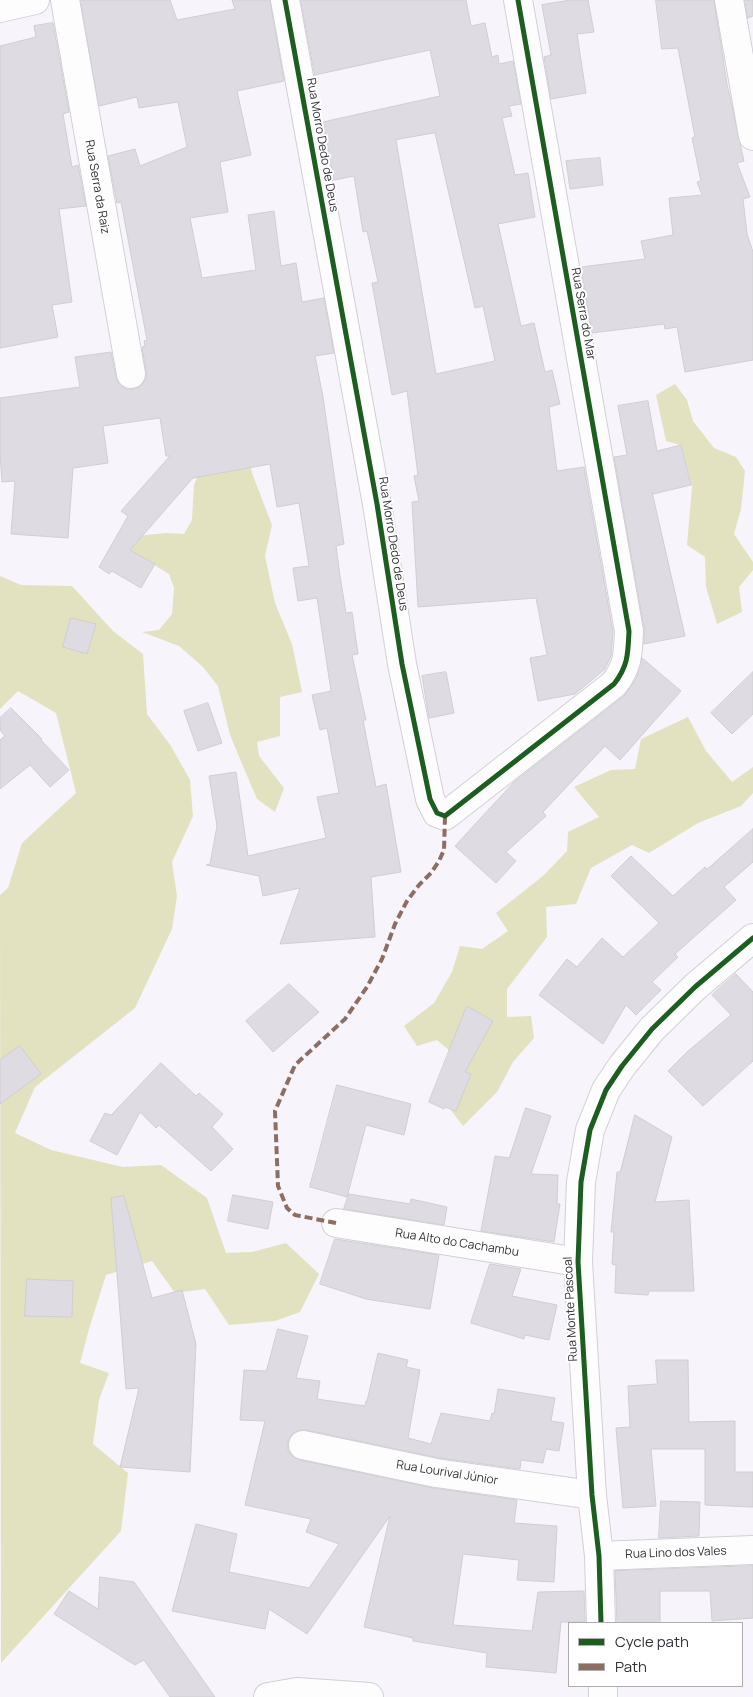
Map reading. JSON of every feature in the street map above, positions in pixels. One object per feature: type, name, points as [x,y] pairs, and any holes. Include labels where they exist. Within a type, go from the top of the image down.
[{"type":"street","points":[[0,8],[35,0]]},
{"type":"street","name":"Rua Serra da Raiz","points":[[65,0],[131,374]]},
{"type":"street","name":"Rua Morro Dedo de Deus","points":[[286,0],[377,504],[402,664],[430,799],[436,813],[445,816],[614,684],[623,672],[628,651],[629,631]]},
{"type":"street","name":"Rua Serra do Mar","points":[[518,0],[629,631]]},
{"type":"street","points":[[730,0],[753,136]]},
{"type":"street","name":"Rua Monte Pascoal","points":[[601,1622],[599,1556],[592,1494],[578,1262],[581,1182],[590,1130],[606,1090],[622,1066],[652,1029],[695,987],[753,938]]},
{"type":"street","name":"Rua Alto do Cachambu","points":[[336,1223],[578,1262]]},
{"type":"street","name":"Rua Lourival Júnior","points":[[303,1445],[436,1473],[592,1494]]},
{"type":"street","name":"Rua Lino dos Vales","points":[[599,1556],[753,1550]]},
{"type":"street","points":[[268,1697],[297,1692],[369,1697]]},
{"type":"green space","points":[[675,384],[687,400],[693,421],[714,448],[736,457],[745,471],[741,509],[734,534],[753,562],[753,570],[739,587],[742,612],[717,624],[706,587],[705,557],[687,545],[692,487],[681,445],[666,441],[656,395]]},
{"type":"green space","points":[[244,429],[252,473],[272,525],[265,556],[275,603],[292,644],[302,692],[280,697],[280,736],[257,742],[259,756],[284,788],[275,812],[257,799],[230,735],[218,686],[203,667],[179,646],[142,632],[159,630],[172,614],[174,588],[169,574],[125,547],[136,536],[166,533],[184,534],[192,520],[194,485],[203,463]]},
{"type":"green space","points":[[0,576],[21,585],[72,586],[113,631],[143,654],[147,714],[171,746],[190,780],[193,816],[172,862],[177,896],[172,929],[135,1008],[35,1087],[15,1133],[51,1150],[123,1167],[161,1165],[207,1198],[226,1253],[252,1252],[286,1243],[319,1274],[300,1312],[275,1321],[229,1325],[205,1289],[175,1293],[152,1261],[106,1275],[80,1363],[109,1373],[99,1400],[93,1444],[128,1473],[121,1531],[1,1663],[0,895],[8,888],[22,843],[76,793],[56,713],[18,691],[0,709]]},
{"type":"green space","points":[[688,717],[706,751],[732,782],[753,767],[753,793],[741,806],[698,823],[649,853],[632,845],[591,868],[576,904],[546,907],[547,937],[507,989],[507,1017],[531,1016],[534,1038],[513,1062],[497,1092],[463,1126],[450,1109],[464,1063],[437,1040],[417,1046],[404,1026],[434,1003],[452,972],[460,946],[482,949],[508,931],[496,913],[543,876],[567,851],[568,832],[599,817],[574,787],[611,770],[635,769],[641,739]]},
{"type":"building","points":[[81,0],[170,0],[177,20],[235,9],[232,0],[270,0],[284,81],[237,91],[251,155],[220,162],[228,212],[190,218],[202,278],[256,270],[248,215],[274,211],[281,266],[296,263],[302,302],[324,298],[334,353],[315,356],[323,397],[344,544],[336,546],[340,576],[346,613],[352,612],[358,654],[352,655],[366,720],[363,720],[376,787],[386,784],[401,872],[371,877],[375,937],[280,944],[300,888],[263,896],[259,876],[206,865],[210,864],[217,826],[209,776],[236,772],[248,856],[326,838],[317,797],[339,793],[327,728],[320,730],[312,695],[331,691],[317,598],[298,601],[293,568],[309,566],[299,503],[277,507],[270,464],[193,478],[130,550],[155,564],[141,588],[112,571],[109,574],[99,567],[128,516],[121,511],[170,456],[166,456],[160,418],[103,426],[108,463],[73,468],[68,538],[11,534],[15,481],[2,482],[0,398],[80,387],[75,357],[111,352],[119,384],[126,389],[134,389],[141,386],[146,379],[142,347],[145,346],[144,341],[147,340],[121,202],[117,203],[108,156],[135,149],[140,166],[187,147],[178,102],[139,108],[137,97],[99,106]]},
{"type":"building","points":[[301,0],[466,0],[471,26],[485,23],[492,57],[498,55],[499,64],[513,61],[521,104],[509,106],[512,116],[502,118],[515,175],[528,173],[535,217],[498,224],[521,326],[534,323],[545,372],[552,370],[560,404],[549,407],[557,471],[584,467],[613,632],[611,656],[605,669],[575,694],[538,701],[530,658],[547,655],[536,598],[418,607],[412,502],[419,501],[414,476],[418,475],[407,391],[392,395],[372,283],[378,282],[367,231],[363,232],[354,176],[334,180],[323,122],[440,96],[430,50],[315,75]],"holes":[[[435,133],[475,308],[483,306],[495,361],[436,374],[396,140]]]},
{"type":"building","points":[[571,0],[588,0],[594,32],[577,34],[586,93],[551,99],[544,57],[551,55],[542,5]]},
{"type":"building","points":[[656,0],[714,0],[727,84],[744,161],[737,163],[750,197],[743,199],[747,234],[753,252],[753,360],[685,372],[677,327],[665,329],[664,324],[592,333],[581,267],[645,259],[641,241],[673,235],[669,198],[702,195],[697,182],[701,181],[692,138],[695,137],[678,48],[662,49]]},
{"type":"building","points":[[745,0],[753,0],[753,16],[748,18]]},
{"type":"building","points":[[53,23],[69,112],[63,114],[72,167],[78,165],[86,206],[59,209],[72,302],[52,305],[58,337],[0,348],[0,46],[36,37],[34,26]]},
{"type":"building","points":[[600,158],[603,185],[570,189],[566,161]]},
{"type":"building","points":[[648,401],[657,451],[681,445],[691,485],[653,494],[652,492],[685,636],[644,644],[644,628],[614,457],[627,455],[618,406]]},
{"type":"building","points":[[71,618],[96,624],[87,654],[63,647]]},
{"type":"building","points":[[642,658],[681,691],[620,760],[605,746],[543,812],[546,816],[506,852],[516,861],[496,883],[455,846],[514,782],[624,696],[636,679]]},
{"type":"building","points":[[446,672],[454,713],[429,718],[422,676]]},
{"type":"building","points":[[753,672],[753,714],[732,734],[711,713]]},
{"type":"building","points":[[208,703],[222,743],[198,751],[184,711]]},
{"type":"building","points":[[11,708],[69,770],[50,787],[30,765],[0,789],[0,740],[5,736],[0,730],[0,718]]},
{"type":"building","points":[[753,829],[753,862],[724,887],[736,900],[675,954],[678,957],[652,982],[661,990],[636,1015],[626,1005],[603,1044],[539,995],[567,959],[577,967],[602,938],[623,957],[659,923],[611,876],[631,856],[673,896],[705,867],[707,869]]},
{"type":"building","points":[[736,974],[753,992],[753,1061],[703,1106],[668,1071],[687,1052],[731,1015],[712,995]]},
{"type":"building","points":[[289,984],[319,1012],[273,1052],[246,1021]]},
{"type":"building","points":[[467,1006],[493,1021],[465,1072],[471,1074],[456,1111],[445,1107],[444,1109],[429,1102]]},
{"type":"building","points":[[20,1046],[41,1074],[0,1104],[0,1060]]},
{"type":"building","points":[[161,1063],[196,1096],[199,1093],[223,1114],[212,1127],[233,1149],[211,1171],[159,1125],[156,1128],[140,1112],[117,1155],[90,1141],[105,1113],[111,1115]]},
{"type":"building","points":[[337,1085],[411,1104],[404,1135],[366,1125],[347,1197],[310,1187]]},
{"type":"building","points":[[526,1108],[551,1116],[531,1174],[558,1175],[557,1204],[560,1204],[554,1242],[481,1231],[495,1156],[509,1158]]},
{"type":"building","points":[[635,1115],[672,1137],[655,1202],[689,1200],[694,1291],[649,1291],[648,1295],[615,1293],[616,1265],[612,1264],[614,1232],[611,1232],[617,1172],[620,1172]]},
{"type":"building","points":[[349,1194],[410,1204],[411,1199],[447,1207],[444,1225],[344,1209]]},
{"type":"building","points":[[233,1195],[273,1202],[268,1229],[228,1221]]},
{"type":"building","points":[[124,1196],[152,1298],[182,1290],[196,1344],[190,1472],[120,1467],[139,1388],[126,1389],[111,1198]]},
{"type":"building","points":[[335,1239],[439,1255],[430,1309],[366,1299],[320,1284]]},
{"type":"building","points":[[490,1264],[521,1269],[512,1296],[557,1305],[549,1340],[525,1335],[524,1339],[471,1323]]},
{"type":"building","points":[[27,1279],[73,1281],[72,1317],[25,1316]]},
{"type":"building","points":[[278,1329],[308,1336],[296,1378],[320,1381],[317,1399],[365,1406],[378,1353],[408,1360],[406,1367],[420,1370],[408,1438],[431,1444],[441,1413],[490,1421],[492,1413],[494,1414],[498,1389],[555,1398],[551,1421],[564,1423],[559,1451],[546,1449],[543,1463],[521,1460],[520,1469],[439,1458],[306,1430],[299,1430],[292,1434],[288,1442],[288,1450],[292,1456],[300,1460],[433,1488],[517,1500],[514,1523],[557,1526],[554,1582],[517,1580],[519,1560],[463,1554],[453,1625],[532,1631],[538,1592],[584,1591],[585,1622],[561,1622],[556,1673],[486,1667],[487,1653],[413,1641],[413,1638],[364,1627],[390,1516],[307,1634],[269,1609],[265,1629],[172,1611],[196,1524],[237,1534],[229,1572],[309,1588],[339,1544],[306,1532],[311,1519],[245,1505],[265,1421],[240,1420],[244,1370],[266,1371]]},
{"type":"building","points":[[656,1360],[688,1360],[689,1422],[735,1421],[735,1472],[753,1472],[753,1507],[705,1505],[705,1449],[651,1449],[656,1506],[623,1508],[616,1428],[630,1427],[628,1386],[657,1384]]},
{"type":"building","points":[[661,1501],[700,1502],[699,1536],[659,1538]]},
{"type":"building","points":[[753,1566],[753,1618],[712,1621],[710,1591],[660,1591],[660,1622],[617,1622],[615,1571]]},
{"type":"building","points":[[100,1577],[134,1582],[215,1697],[170,1697],[144,1660],[135,1665],[54,1614],[69,1591],[98,1609]]},
{"type":"marked path","points":[[336,1223],[295,1215],[287,1208],[278,1186],[275,1111],[295,1065],[345,1019],[367,987],[382,959],[395,924],[407,901],[439,861],[444,850],[445,816]]},
{"type":"cycle path","points":[[285,0],[377,504],[402,664],[430,799],[437,813],[445,816],[614,684],[625,665],[628,646],[629,631],[518,0]]},
{"type":"cycle path","points":[[601,1622],[599,1556],[592,1495],[578,1262],[581,1182],[590,1130],[606,1090],[622,1066],[652,1029],[695,987],[753,938]]}]
